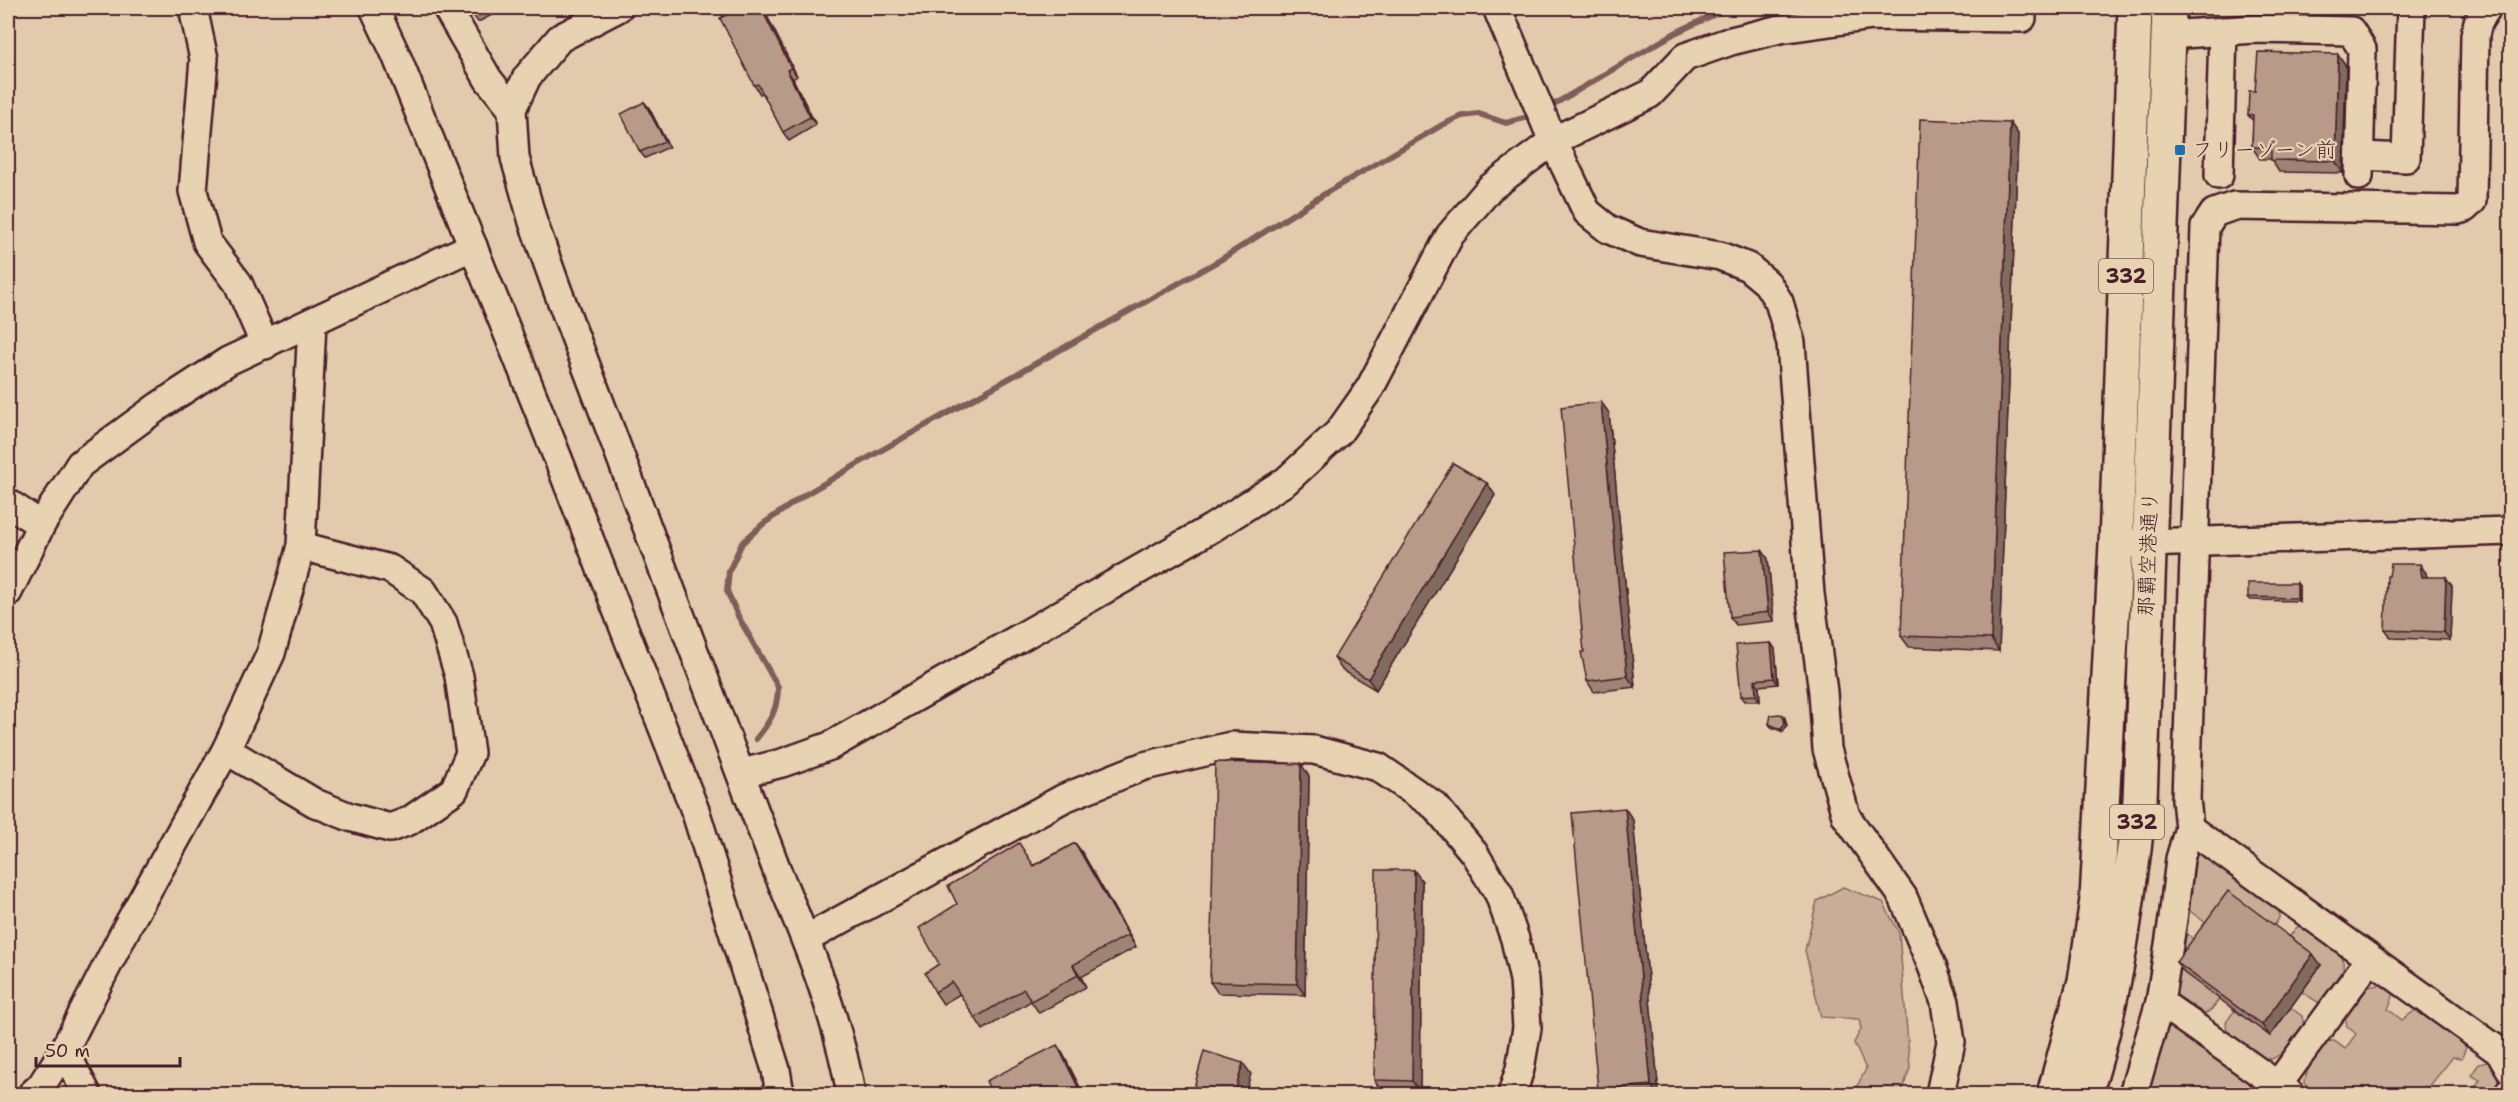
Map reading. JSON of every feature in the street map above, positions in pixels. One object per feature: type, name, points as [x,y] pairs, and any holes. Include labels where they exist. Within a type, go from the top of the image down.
[{"type":"highway","name":"那覇空港通り","points":[[2054,1095],[2085,981],[2097,900],[2116,544],[2136,8]]},
{"type":"highway","name":"那覇空港通り","points":[[2085,1095],[2116,977],[2127,915],[2140,800],[2168,21]]},
{"type":"lane","points":[[193,8],[204,59],[193,191],[207,242],[238,284],[265,345]]},
{"type":"lane","points":[[374,8],[396,55],[560,461],[696,813],[776,1070],[780,1095]]},
{"type":"lane","points":[[447,8],[489,79],[512,109]]},
{"type":"lane","points":[[618,8],[560,38],[527,77],[512,109],[515,158],[533,222],[556,289],[742,773],[778,873],[806,939],[845,1058],[851,1095]]},
{"type":"lane","points":[[1497,8],[1552,141],[1587,212],[1608,230],[1640,243],[1720,256],[1748,267],[1767,283],[1779,302],[1791,343],[1810,594],[1823,692],[1827,749],[1846,816],[1903,897],[1945,1002],[1951,1042],[1940,1095]]},
{"type":"lane","points":[[2168,21],[2223,31],[2352,19],[2362,49],[2360,166],[2406,158],[2411,8]]},
{"type":"lane","points":[[2133,1095],[2160,1002],[2180,859],[2190,828],[2186,799],[2205,227],[2208,219],[2220,209],[2234,206],[2458,210],[2465,208],[2472,201],[2475,35],[2478,21],[2487,8]]},
{"type":"lane","points":[[742,773],[782,763],[830,746],[1212,528],[1286,481],[1339,432],[1370,388],[1450,235],[1490,188],[1552,141],[1650,94],[1685,57],[1731,41],[1780,29],[1873,16],[2022,18]]},
{"type":"lane","points":[[2219,175],[2223,31]]},
{"type":"lane","points":[[8,592],[41,525],[80,464],[159,406],[228,361],[473,246]]},
{"type":"lane","points":[[32,1095],[41,1086],[64,1050],[128,925],[226,750],[272,653],[301,546],[312,323]]},
{"type":"lane","points":[[8,503],[41,525]]},
{"type":"lane","points":[[2116,544],[2511,531]]},
{"type":"lane","points":[[226,750],[315,803],[350,817],[390,828],[409,821],[454,790],[470,753],[459,676],[443,623],[423,591],[390,569],[301,546]]},
{"type":"lane","points":[[806,939],[1064,798],[1144,766],[1231,746],[1314,750],[1378,767],[1435,806],[1474,853],[1499,894],[1515,939],[1525,992],[1527,1028],[1520,1069],[1512,1095]]},
{"type":"lane","points":[[2190,828],[2500,1052],[2511,1069]]},
{"type":"lane","points":[[2160,1002],[2280,1092],[2370,959]]},
{"type":"lane","points":[[64,1050],[87,1095]]},
{"type":"shaded area","points":[[2199,852],[2208,855],[2279,905],[2279,918],[2272,929],[2215,930],[2186,908],[2193,855]]},
{"type":"shaded area","points":[[1843,887],[1883,902],[1899,933],[1910,1068],[1901,1094],[1853,1094],[1866,1069],[1854,1043],[1861,1029],[1859,1019],[1821,1017],[1805,950],[1817,901]]},
{"type":"shaded area","points":[[2303,924],[2330,943],[2341,955],[2343,962],[2343,970],[2319,1003],[2302,992],[2287,940],[2296,928]]},
{"type":"shaded area","points":[[2188,935],[2204,946],[2219,999],[2205,1014],[2174,993],[2182,938]]},
{"type":"shaded area","points":[[2386,984],[2394,994],[2388,1009],[2402,1020],[2417,1009],[2467,1044],[2462,1058],[2453,1057],[2428,1088],[2425,1086],[2420,1094],[2341,1094],[2331,1087],[2324,1094],[2313,1094],[2305,1083],[2305,1078],[2318,1051],[2323,1045],[2333,1041],[2345,1049],[2356,1034],[2347,1026],[2345,1016],[2367,987]]},
{"type":"shaded area","points":[[2291,1008],[2302,1016],[2304,1026],[2285,1052],[2272,1059],[2264,1058],[2227,1032],[2226,1022],[2235,1010],[2270,1036]]},
{"type":"shaded area","points":[[2170,1026],[2176,1027],[2247,1080],[2251,1094],[2140,1094],[2162,1029]]},
{"type":"shaded area","points":[[2488,1062],[2495,1068],[2498,1076],[2493,1094],[2469,1094],[2480,1080],[2471,1075],[2479,1064]]},
{"type":"building","points":[[740,8],[761,8],[791,68],[787,70],[810,117],[783,132],[758,84],[754,85],[720,18]]},
{"type":"building","points":[[2258,52],[2338,54],[2335,161],[2271,160],[2271,148],[2252,147],[2253,115],[2248,115],[2249,91],[2255,91]]},
{"type":"building","points":[[644,102],[665,141],[640,152],[621,114]]},
{"type":"building","points":[[1920,119],[2010,123],[1991,639],[1901,636]]},
{"type":"building","points":[[1601,402],[1627,676],[1587,681],[1581,652],[1584,652],[1561,407]]},
{"type":"building","points":[[1453,463],[1487,483],[1368,679],[1334,658]]},
{"type":"building","points":[[1762,550],[1768,612],[1730,617],[1724,552]]},
{"type":"building","points":[[2391,564],[2420,564],[2422,577],[2446,577],[2444,632],[2385,630],[2387,576],[2389,576]]},
{"type":"building","points":[[2248,583],[2297,583],[2297,598],[2248,597]]},
{"type":"building","points":[[1771,643],[1774,678],[1755,680],[1756,695],[1741,696],[1736,645]]},
{"type":"building","points":[[1771,715],[1783,715],[1785,724],[1781,729],[1769,724]]},
{"type":"building","points":[[1215,762],[1301,764],[1297,984],[1210,982]]},
{"type":"building","points":[[1625,808],[1651,1085],[1598,1090],[1572,813]]},
{"type":"building","points":[[1019,843],[1034,866],[1075,843],[1128,935],[1073,965],[1078,975],[1031,1001],[1024,989],[975,1018],[952,982],[935,992],[925,973],[939,964],[919,928],[957,904],[948,886]]},
{"type":"building","points":[[1376,870],[1414,870],[1412,1081],[1374,1080]]},
{"type":"building","points":[[2228,891],[2313,954],[2262,1025],[2176,962]]},
{"type":"building","points":[[1057,1045],[1081,1093],[1078,1095],[993,1095],[986,1081]]},
{"type":"building","points":[[1204,1051],[1243,1063],[1234,1095],[1192,1095]]},
{"type":"waterway","points":[[1546,109],[1675,33],[1728,8]]},
{"type":"waterway","points":[[756,739],[772,715],[777,702],[778,687],[738,616],[727,591],[729,571],[742,543],[763,524],[806,494],[1220,260],[1331,190],[1442,125],[1462,116],[1479,114],[1506,123],[1534,115]]},
{"type":"place","name":"フリーゾーン前","points":[[2180,150]]}]
